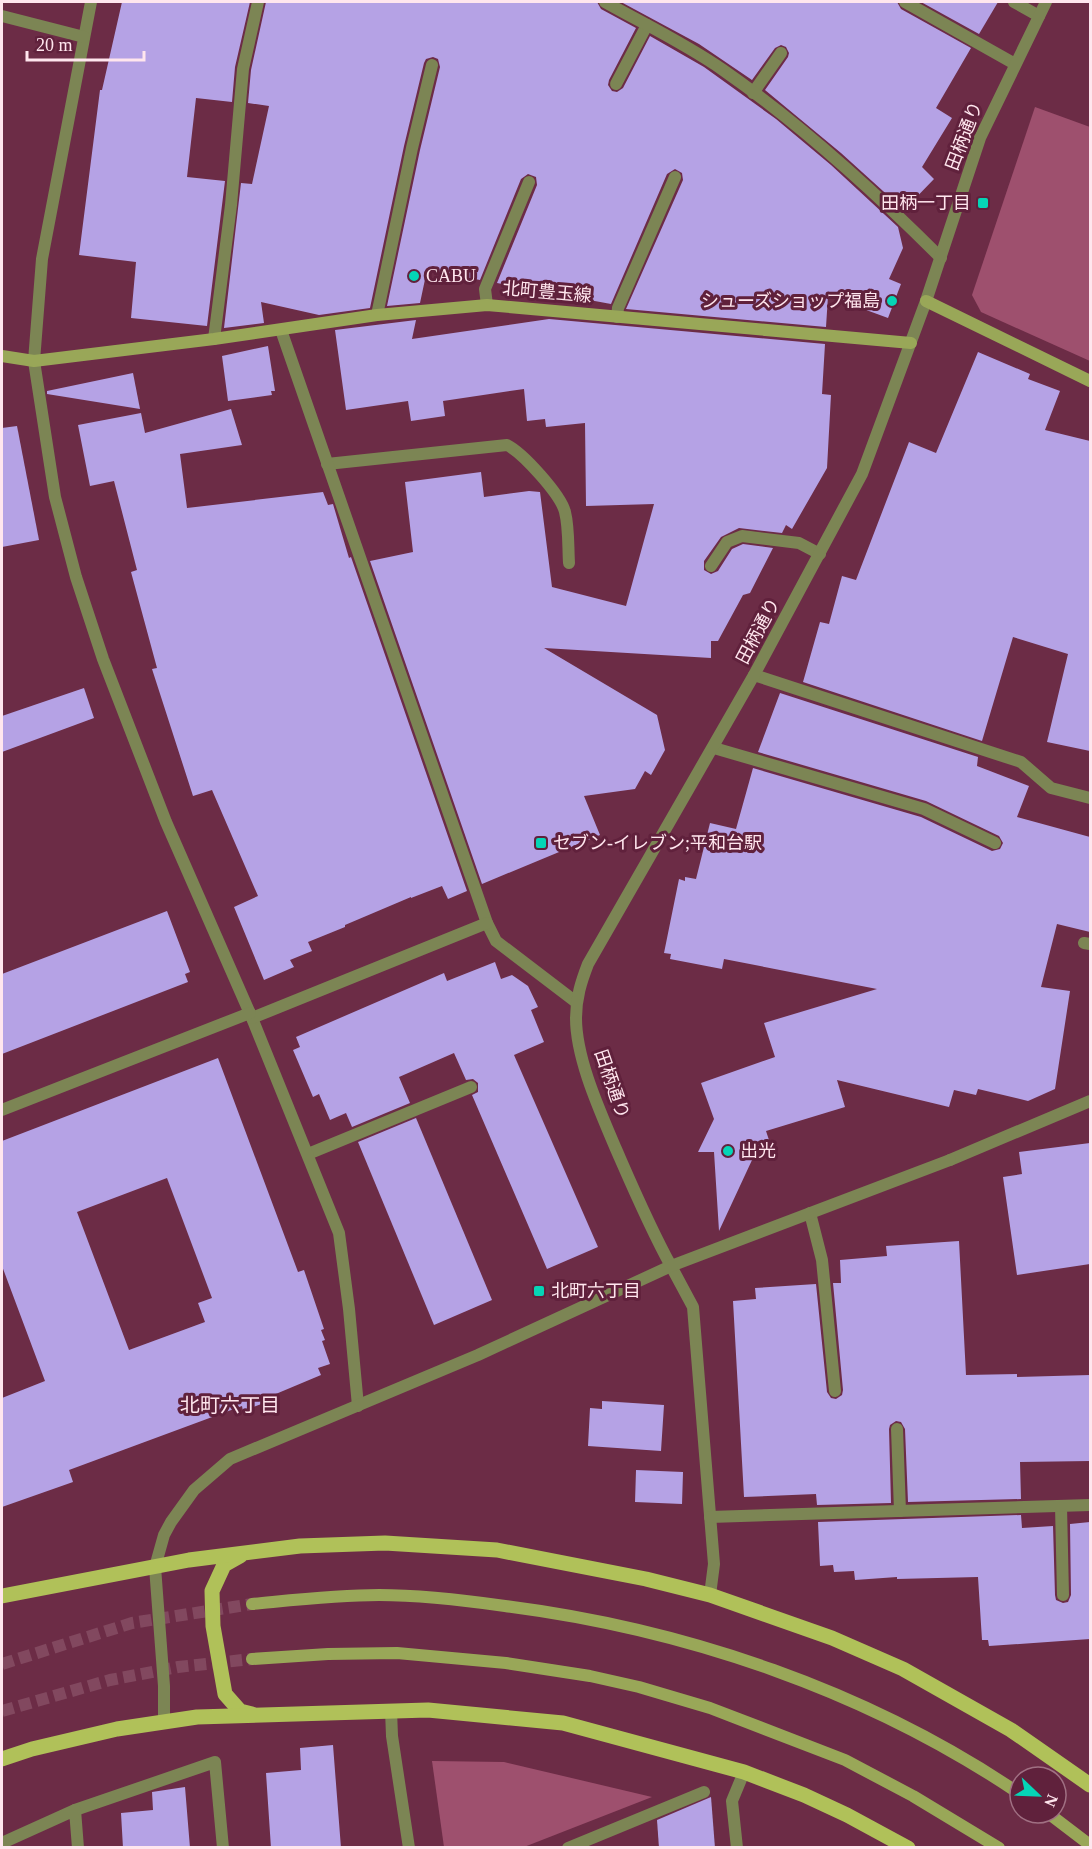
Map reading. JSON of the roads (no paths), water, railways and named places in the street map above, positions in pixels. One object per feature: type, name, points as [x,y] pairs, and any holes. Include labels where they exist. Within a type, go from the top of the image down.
[{"type":"main road","points":[[926,301],[1090,381]]},
{"type":"main road","name":"北町豊玉線","points":[[2,356],[34,361],[214,339],[377,315],[487,305],[911,343]]},
{"type":"main road","points":[[2,1596],[189,1560],[300,1546],[385,1543],[498,1550],[646,1579],[710,1595],[832,1638],[903,1669],[1011,1731],[1090,1785]]},
{"type":"main road","points":[[247,1553],[224,1565],[212,1591],[213,1626],[225,1694],[240,1711],[255,1715]]},
{"type":"main road","points":[[252,1604],[354,1596],[420,1597],[518,1607],[579,1616],[630,1627],[781,1673],[850,1702],[897,1723],[1008,1787]]},
{"type":"main road","points":[[252,1659],[328,1654],[408,1654],[540,1667],[639,1687],[710,1708],[845,1760],[914,1796],[999,1848]]},
{"type":"main road","points":[[2,1759],[32,1749],[117,1729],[197,1717],[428,1710],[563,1723],[744,1772],[804,1795],[908,1848]]},
{"type":"main road","points":[[1064,1825],[1090,1845]]},
{"type":"street","points":[[91,2],[42,258],[34,361],[55,497],[76,577],[104,659],[166,822],[251,1015],[339,1233],[358,1406]]},
{"type":"street","points":[[214,339],[231,205],[243,69],[258,2]]},
{"type":"street","points":[[604,2],[723,70],[856,175],[941,258]]},
{"type":"street","points":[[904,2],[1015,64]]},
{"type":"street","points":[[1014,2],[1039,16]]},
{"type":"street","name":"田柄通り","points":[[710,1595],[714,1564],[693,1307],[651,1229],[597,1104],[578,1041],[576,1002],[588,964],[714,748],[862,474],[926,301],[980,138],[1046,2]]},
{"type":"street","points":[[2,16],[84,38]]},
{"type":"street","points":[[616,84],[647,25]]},
{"type":"street","points":[[753,93],[781,53]]},
{"type":"street","points":[[377,315],[409,159],[432,65]]},
{"type":"street","points":[[617,317],[618,308],[675,177]]},
{"type":"street","points":[[487,305],[485,289],[529,182]]},
{"type":"street","points":[[281,330],[486,923],[496,941],[576,1002]]},
{"type":"street","points":[[327,464],[507,445],[522,455],[562,503],[566,514],[569,563]]},
{"type":"street","points":[[711,566],[727,542],[742,536],[799,543],[820,554]]},
{"type":"street","points":[[754,675],[1021,762],[1051,788],[1090,798]]},
{"type":"street","points":[[714,748],[924,809],[995,843]]},
{"type":"street","points":[[2,1110],[486,923]]},
{"type":"street","points":[[308,1154],[471,1088]]},
{"type":"street","points":[[164,1721],[164,1686],[155,1567],[164,1535],[171,1522],[194,1490],[230,1460],[478,1355],[671,1266],[950,1160],[1090,1101]]},
{"type":"street","points":[[810,1213],[822,1260],[835,1391]]},
{"type":"street","points":[[897,1429],[900,1511]]},
{"type":"street","points":[[711,1516],[1090,1505]]},
{"type":"street","points":[[1061,1506],[1063,1595]]},
{"type":"street","points":[[390,1710],[409,1848]]},
{"type":"street","points":[[2,1843],[75,1810],[215,1762],[223,1848]]},
{"type":"street","points":[[737,1848],[732,1801],[744,1772]]},
{"type":"street","points":[[568,1848],[704,1792]]},
{"type":"street","points":[[75,1810],[78,1848]]},
{"type":"tunnel","points":[[2,1664],[132,1623],[252,1604]]},
{"type":"tunnel","points":[[2,1711],[110,1680],[178,1667],[252,1659]]},
{"type":"place","name":"田柄一丁目","points":[[983,203]]},
{"type":"place","name":"CABU","points":[[414,276]]},
{"type":"place","name":"シューズショップ福島","points":[[892,301]]},
{"type":"place","name":"セブン-イレブン;平和台駅","points":[[541,843]]},
{"type":"place","name":"出光","points":[[728,1151]]},
{"type":"place","name":"北町六丁目","points":[[539,1291]]},
{"type":"district","name":"北町六丁目","points":[[230,1405]]}]
